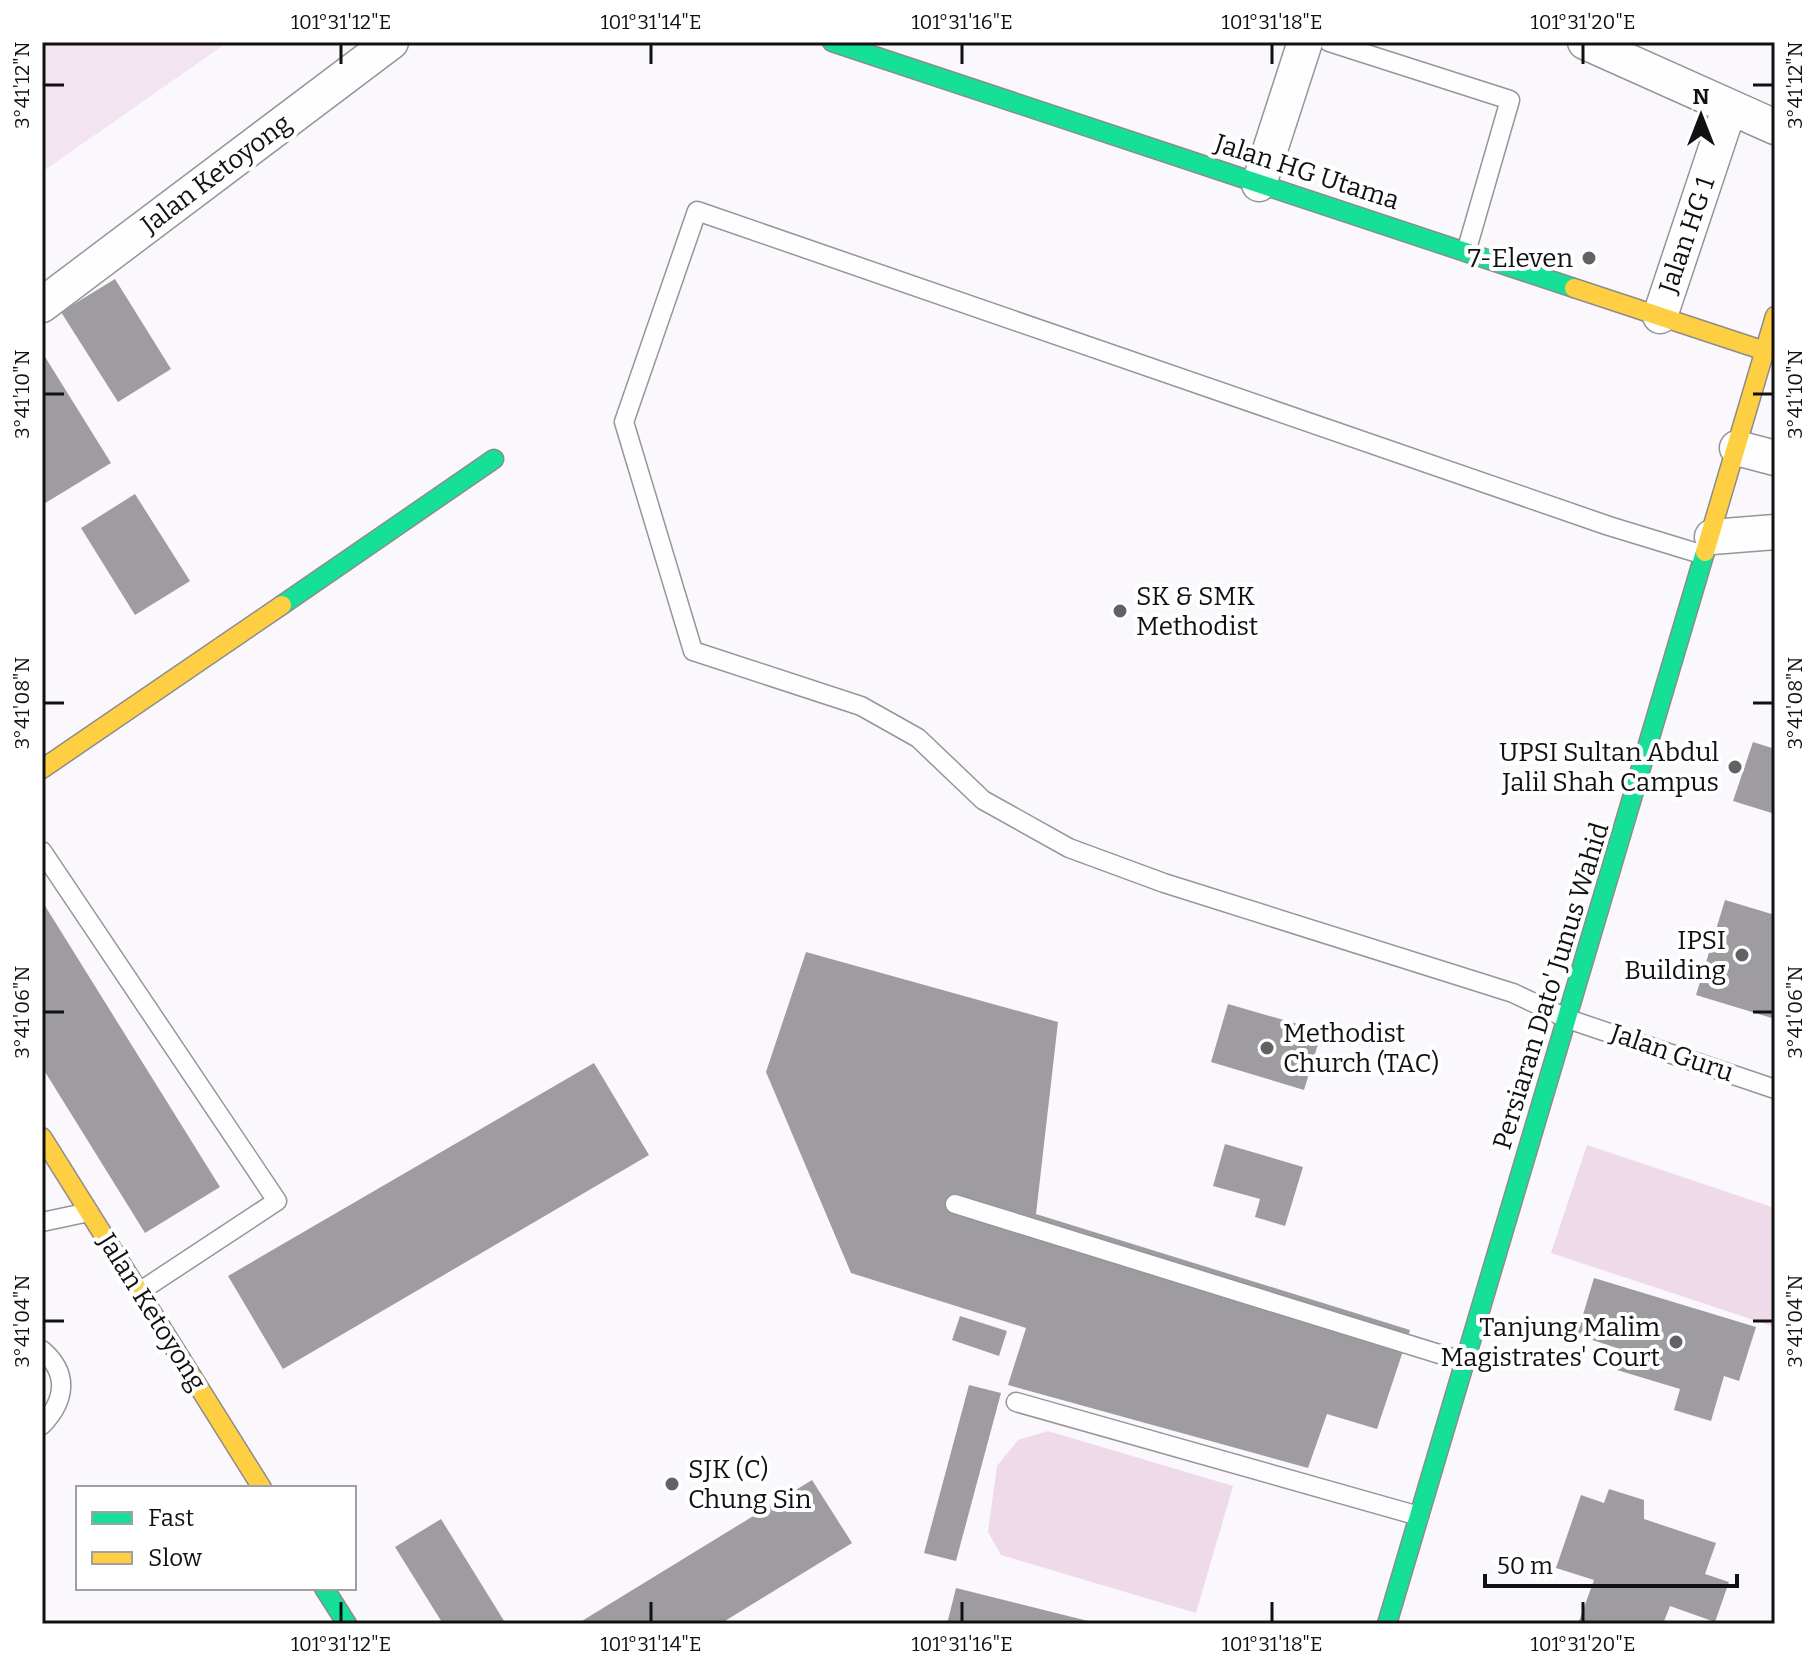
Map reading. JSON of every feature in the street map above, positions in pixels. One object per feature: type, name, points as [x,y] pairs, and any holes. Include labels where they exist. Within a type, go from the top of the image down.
[{"type":"street","name":"Jalan Ketoyong","points":[[42,305],[391,42]]},
{"type":"street","name":"Jalan HG Utama","points":[[832,42],[1660,316],[1771,337]]},
{"type":"street","points":[[1259,184],[1305,42]]},
{"type":"street","points":[[1585,42],[1775,127]]},
{"type":"street","name":"Jalan HG 1","points":[[1660,316],[1729,109]]},
{"type":"street","name":"Persiaran Dato' Junus Wahid","points":[[1387,1624],[1771,337]]},
{"type":"street","points":[[1737,448],[1775,458]]},
{"type":"street","points":[[42,769],[494,459]]},
{"type":"street","points":[[1709,546],[1775,532]]},
{"type":"street","name":"Jalan Ketoyong","points":[[42,1137],[261,1486]]},
{"type":"street","points":[[325,1590],[347,1624]]},
{"type":"lane","points":[[1329,42],[1510,100],[1466,252]]},
{"type":"lane","name":"Jalan Guru","points":[[1709,546],[1609,526],[697,211],[624,422],[693,651],[861,706],[918,738],[983,800],[1069,848],[1164,883],[1513,993],[1568,1019],[1775,1089]]},
{"type":"lane","points":[[42,851],[277,1201],[139,1292]]},
{"type":"lane","points":[[955,1204],[1465,1362]]},
{"type":"lane","points":[[42,1222],[89,1212]]},
{"type":"lane","points":[[42,1350],[57,1363],[62,1391],[52,1415],[42,1425]]},
{"type":"lane","points":[[1016,1402],[1419,1516]]},
{"type":"shaded area","points":[[42,42],[228,42],[42,172]]},
{"type":"shaded area","points":[[1587,1145],[1775,1208],[1775,1327],[1551,1253]]},
{"type":"shaded area","points":[[1048,1431],[1233,1486],[1196,1613],[1001,1555],[988,1532],[997,1466],[1018,1440]]},
{"type":"building","points":[[115,279],[171,369],[118,402],[61,312]]},
{"type":"building","points":[[42,352],[111,463],[42,505]]},
{"type":"building","points":[[135,494],[190,581],[135,615],[81,528]]},
{"type":"building","points":[[1753,742],[1775,749],[1775,814],[1733,801]]},
{"type":"building","name":"IPSI Building","points":[[1725,900],[1775,915],[1775,1019],[1696,995]]},
{"type":"building","points":[[42,901],[220,1187],[145,1233],[42,1067]]},
{"type":"building","points":[[806,952],[1058,1022],[1036,1214],[1410,1330],[1377,1429],[1327,1414],[1308,1468],[1008,1385],[1026,1328],[851,1273],[766,1072]]},
{"type":"building","name":"Methodist Church (TAC)","points":[[1228,1004],[1322,1031],[1304,1090],[1211,1062]]},
{"type":"building","points":[[594,1063],[649,1155],[283,1369],[228,1276]]},
{"type":"building","points":[[1225,1144],[1303,1167],[1285,1226],[1255,1217],[1260,1199],[1213,1186]]},
{"type":"building","name":"Tanjung Malim Magistrates' Court","points":[[1594,1278],[1756,1327],[1739,1381],[1724,1376],[1711,1421],[1674,1410],[1680,1389],[1617,1370],[1623,1350],[1577,1335]]},
{"type":"building","points":[[960,1316],[1007,1331],[999,1356],[952,1340]]},
{"type":"building","points":[[969,1385],[1001,1393],[956,1561],[924,1553]]},
{"type":"building","points":[[812,1480],[852,1543],[720,1624],[577,1624]]},
{"type":"building","points":[[1609,1489],[1644,1500],[1644,1519],[1716,1543],[1705,1574],[1729,1582],[1715,1622],[1670,1606],[1663,1624],[1578,1624],[1594,1580],[1556,1568],[1581,1495],[1604,1503]]},
{"type":"building","points":[[441,1519],[506,1624],[443,1624],[395,1547]]},
{"type":"building","points":[[956,1588],[1096,1623],[1096,1624],[947,1624]]},
{"type":"traffic: fast","points":[[832,42],[1574,288]]},
{"type":"traffic: fast","points":[[282,605],[494,459]]},
{"type":"traffic: fast","points":[[1387,1624],[1705,552]]},
{"type":"traffic: fast","points":[[325,1590],[347,1624]]},
{"type":"traffic: slow","points":[[1574,288],[1765,351]]},
{"type":"traffic: slow","points":[[1705,552],[1775,316]]},
{"type":"traffic: slow","points":[[42,769],[282,605]]},
{"type":"traffic: slow","points":[[42,1137],[261,1486]]},
{"type":"place","name":"7-Eleven","points":[[1589,258]]},
{"type":"place","name":"SK & SMK Methodist","points":[[1120,611]]},
{"type":"place","name":"UPSI Sultan Abdul Jalil Shah Campus","points":[[1735,767]]},
{"type":"place","name":"IPSI Building","points":[[1742,955]]},
{"type":"place","name":"Methodist Church (TAC)","points":[[1267,1048]]},
{"type":"place","name":"Tanjung Malim Magistrates' Court","points":[[1676,1342]]},
{"type":"place","name":"SJK (C) Chung Sin","points":[[672,1484]]}]
